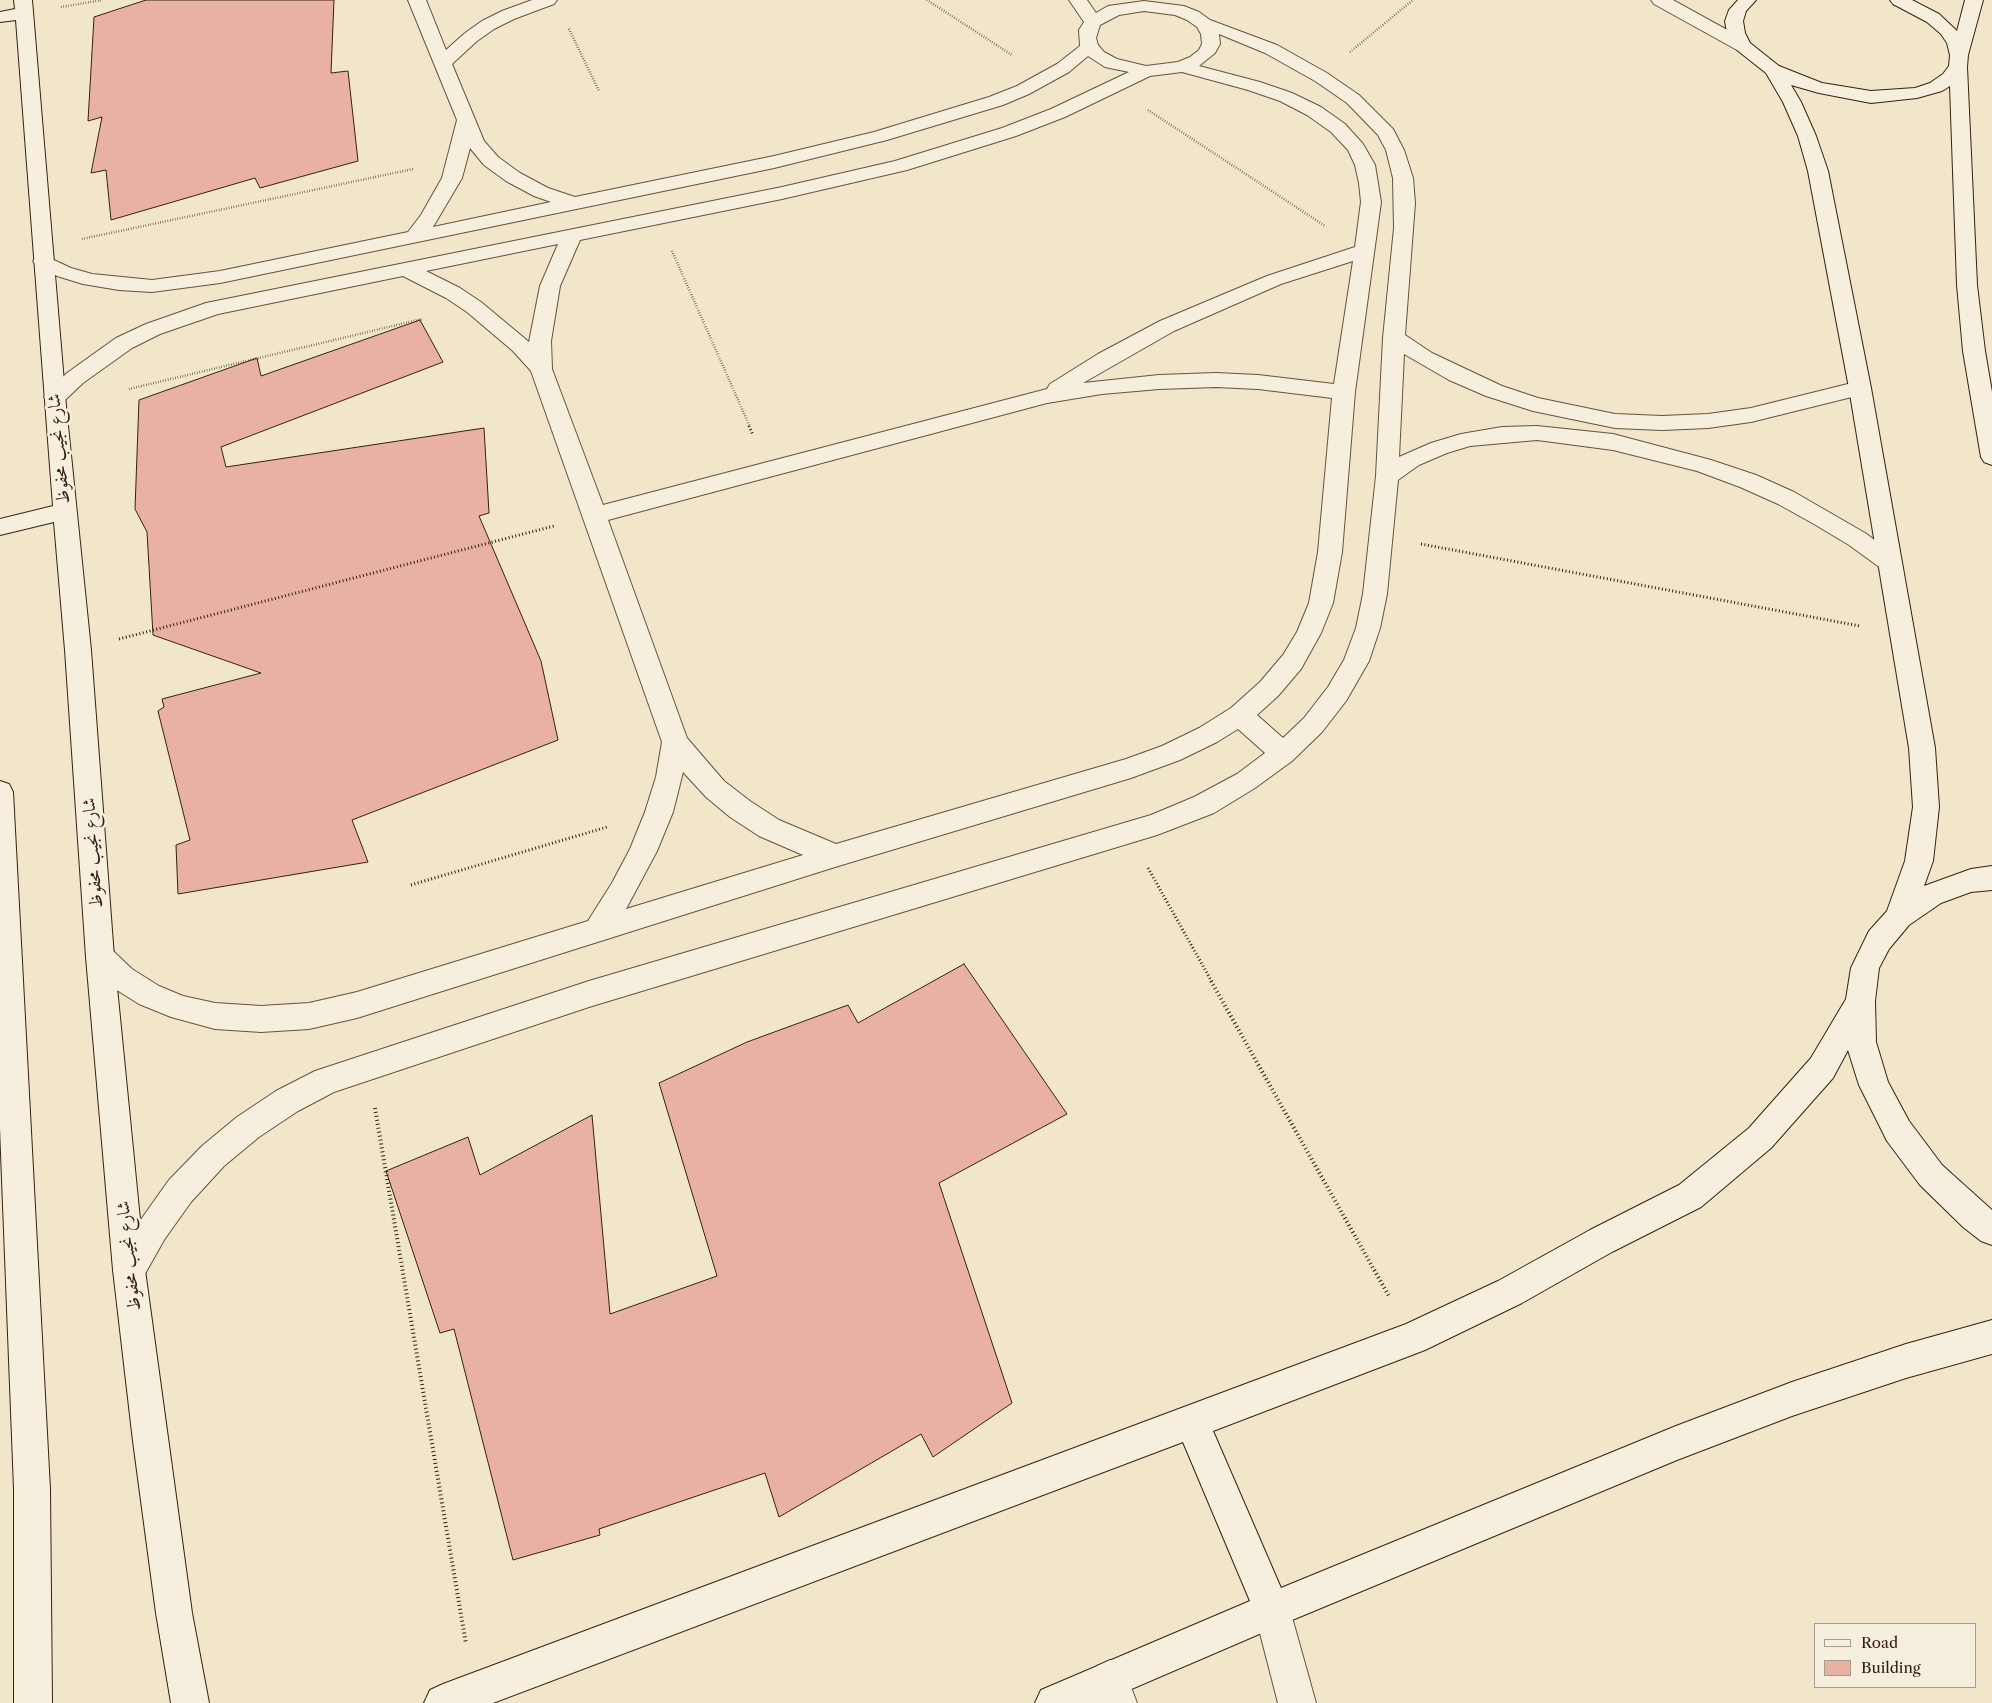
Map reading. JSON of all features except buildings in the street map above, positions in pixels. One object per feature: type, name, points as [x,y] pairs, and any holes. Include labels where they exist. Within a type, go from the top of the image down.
[{"type":"street","points":[[417,0],[475,142],[491,160],[513,177],[541,192],[575,204]]},
{"type":"street","points":[[442,64],[471,37],[488,25],[508,15],[548,0]]},
{"type":"street","points":[[1078,0],[1093,22]]},
{"type":"street","points":[[1660,0],[1743,46],[1773,70],[1795,80],[1845,94],[1887,96],[1918,93],[1936,87],[1949,78],[1959,61],[1974,0]]},
{"type":"street","points":[[1743,46],[1736,33],[1734,21],[1738,10],[1747,0]]},
{"type":"street","points":[[1899,0],[1933,18],[1947,30],[1956,43],[1959,61],[1967,285],[1974,351],[1992,457]]},
{"type":"street","points":[[100,957],[122,978],[136,987],[149,995],[181,1008],[215,1016],[261,1020],[309,1016],[357,1005],[835,856],[1131,768],[1208,736],[1240,715],[1269,689],[1292,662],[1310,633],[1321,603],[1330,552],[1344,392],[1364,252],[1370,202],[1369,184],[1365,165],[1356,148],[1338,128],[1314,111],[1286,97],[1254,86],[1182,68],[1146,71],[1110,64],[1089,47],[1088,30],[1093,22],[1114,10],[1154,3],[1178,10],[1193,16],[1204,24],[1271,49],[1321,76],[1353,99],[1386,133],[1395,150],[1403,178],[1405,203],[1394,338],[1387,476],[1375,594],[1368,628],[1356,661],[1338,694],[1313,725],[1282,754],[1246,781],[1204,804],[1157,824],[589,994],[326,1081],[286,1101],[248,1126],[214,1156],[180,1191],[153,1229],[129,1270]]},
{"type":"street","name":"شارع نجيب محفوظ","points":[[16,10],[43,254],[78,650],[100,957],[129,1270],[174,1614],[190,1703]]},
{"type":"street","points":[[1182,68],[1206,53],[1211,44],[1210,34],[1204,24]]},
{"type":"street","points":[[43,254],[64,272],[90,280],[119,284],[152,286],[220,277],[774,162],[880,136],[996,101],[1047,78],[1089,47]]},
{"type":"street","points":[[1773,70],[1792,102],[1807,136],[1818,171],[1860,388],[1922,748],[1926,806],[1919,861],[1898,917]]},
{"type":"street","points":[[55,402],[75,378],[105,355],[153,329],[182,317],[244,301],[572,236],[842,180],[910,163],[1009,132],[1114,87],[1146,71]]},
{"type":"street","points":[[414,237],[443,198],[458,159],[465,121]]},
{"type":"street","points":[[703,177],[714,206]]},
{"type":"street","points":[[572,236],[560,261],[548,295],[540,341],[541,369],[675,742],[715,789],[740,809],[769,828],[835,856]]},
{"type":"street","points":[[1046,396],[1106,359],[1167,326],[1274,280],[1364,252]]},
{"type":"street","points":[[406,269],[453,293],[474,307],[521,346],[541,369]]},
{"type":"street","points":[[1394,338],[1424,358],[1494,391],[1541,406],[1748,481],[1786,498],[1822,518],[1890,563]]},
{"type":"street","points":[[595,515],[1046,396],[1102,387],[1216,380],[1267,383],[1344,392]]},
{"type":"street","points":[[1387,476],[1411,460],[1439,448],[1477,438],[1537,433],[1574,436],[1614,432],[1662,423],[1708,422],[1750,415],[1860,388]]},
{"type":"street","points":[[0,527],[65,511]]},
{"type":"street","points":[[1240,715],[1282,754]]},
{"type":"street","points":[[597,931],[643,852],[659,812],[669,777],[675,742]]},
{"type":"street","points":[[0,792],[32,1489],[33,1703]]},
{"type":"street","points":[[1992,878],[1971,881],[1931,895],[1898,917],[1879,940],[1865,968],[1860,1000],[1861,1042],[1872,1077],[1898,1131],[1931,1175],[1974,1216],[1992,1230]]},
{"type":"street","points":[[443,1703],[1413,1338],[1510,1292],[1601,1241],[1690,1196],[1760,1138],[1822,1068],[1860,1000]]},
{"type":"street","points":[[1054,1703],[1114,1691],[1272,1610],[1676,1443],[1800,1396],[1906,1361],[1992,1337]]},
{"type":"street","points":[[1191,1421],[1272,1610],[1297,1703]]},
{"type":"path","points":[[927,0],[1047,78]]},
{"type":"path","points":[[1321,76],[1413,0]]},
{"type":"path","points":[[567,25],[599,91]]},
{"type":"path","points":[[1114,87],[1364,252]]},
{"type":"path","points":[[43,254],[458,159]]},
{"type":"path","points":[[658,218],[768,470]]},
{"type":"path","points":[[55,402],[474,307]]},
{"type":"path","points":[[78,650],[595,515]]},
{"type":"path","points":[[1381,536],[1903,634]]},
{"type":"path","points":[[411,885],[659,812]]},
{"type":"path","points":[[1128,833],[1413,1338]]},
{"type":"path","points":[[368,1066],[474,1692]]}]
